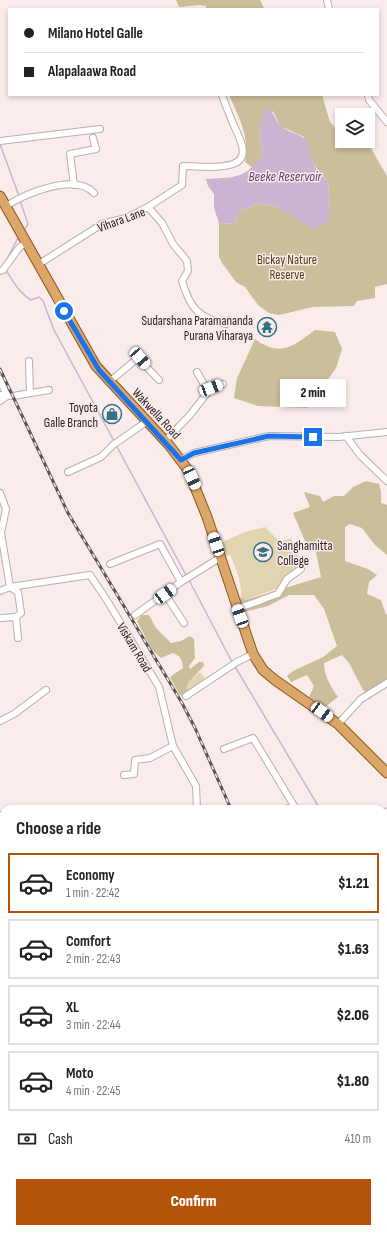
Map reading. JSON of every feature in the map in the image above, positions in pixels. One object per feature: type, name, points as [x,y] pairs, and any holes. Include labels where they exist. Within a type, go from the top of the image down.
[{"type":"main road","name":"Wakwella Road","points":[[0,196],[96,366],[181,460],[195,486],[221,557],[253,654],[263,670],[338,724],[387,773]]},
{"type":"street","points":[[148,207],[182,185],[183,166],[224,166],[234,164],[241,158],[243,151],[242,138],[233,123],[222,96]]},
{"type":"street","points":[[368,96],[369,100],[387,122]]},
{"type":"street","points":[[0,141],[100,129]]},
{"type":"street","points":[[74,185],[70,154],[96,149],[93,138]]},
{"type":"street","points":[[6,206],[18,198],[47,188],[80,184],[94,193]]},
{"type":"street","name":"Vihara Lane","points":[[39,264],[102,224],[126,218],[148,207],[162,223],[173,244],[187,260],[188,271],[182,281],[194,310],[208,320],[226,324],[229,320]]},
{"type":"street","points":[[3,269],[26,242]]},
{"type":"street","points":[[109,382],[138,358],[159,380]]},
{"type":"street","points":[[29,361],[30,393]]},
{"type":"street","points":[[197,372],[206,388],[206,394]]},
{"type":"street","points":[[0,379],[8,396]]},
{"type":"street","points":[[164,441],[190,415],[211,388],[222,384]]},
{"type":"street","points":[[0,395],[8,396],[49,390]]},
{"type":"street","points":[[0,401],[8,396]]},
{"type":"street","points":[[68,472],[101,457],[146,422]]},
{"type":"street","points":[[181,460],[194,453],[269,436],[346,436],[387,432]]},
{"type":"street","points":[[346,436],[360,455],[387,481]]},
{"type":"street","points":[[0,493],[6,509],[1,533],[10,587],[18,592],[21,613],[16,617],[0,618]]},
{"type":"street","points":[[0,514],[6,509]]},
{"type":"street","points":[[110,564],[160,544],[180,582]]},
{"type":"street","points":[[136,615],[180,582],[221,557]]},
{"type":"street","points":[[237,608],[251,605],[278,594],[287,579],[301,569]]},
{"type":"street","name":"Viskam Road","points":[[0,591],[10,587],[90,575],[159,686],[173,746],[196,786],[197,805]]},
{"type":"street","points":[[165,594],[184,623]]},
{"type":"street","points":[[16,617],[18,638]]},
{"type":"street","points":[[186,696],[253,654]]},
{"type":"street","points":[[338,724],[361,699],[387,683]]},
{"type":"street","points":[[0,720],[14,714],[46,690]]},
{"type":"street","points":[[224,749],[253,738],[293,805]]},
{"type":"street","points":[[124,774],[134,774],[134,760],[150,758],[173,746]]},
{"type":"shaded area","points":[[265,527],[280,542],[291,538],[304,572],[287,578],[276,589],[245,600],[241,597],[240,580],[230,555],[225,557],[222,542],[245,532]]},
{"type":"shaded area","points":[[200,672],[206,680],[193,690],[186,689],[188,683]]},
{"type":"green space","points":[[176,0],[260,0],[264,8],[206,8],[206,6],[199,5],[179,7]]},
{"type":"green space","name":"Bickay Nature Reserve","points":[[229,96],[322,96],[330,122],[335,128],[335,148],[371,148],[387,176],[387,284],[375,287],[375,298],[357,301],[354,306],[313,307],[279,315],[269,313],[258,305],[245,287],[236,282],[219,257],[219,223],[234,224],[241,209],[251,207],[259,203],[278,207],[295,217],[330,214],[328,181],[319,172],[313,161],[304,137],[280,126],[273,111],[259,128],[263,154],[253,168],[245,162],[246,144],[243,127]]},
{"type":"green space","points":[[315,330],[335,332],[342,349],[336,368],[308,408],[258,406],[234,398],[237,378],[255,339],[264,345],[280,349],[293,345]]},
{"type":"green space","points":[[366,481],[379,484],[381,503],[387,505],[387,555],[375,545],[362,528],[350,524],[345,527],[345,561],[368,569],[377,575],[369,582],[367,594],[381,600],[386,615],[387,613],[387,680],[367,693],[363,690],[349,663],[342,655],[324,663],[324,668],[330,685],[338,697],[325,707],[309,697],[314,686],[307,675],[291,682],[287,676],[293,671],[323,657],[337,646],[324,609],[314,595],[289,595],[268,606],[244,612],[236,602],[241,597],[245,600],[321,577],[315,547],[305,541],[293,513],[310,507],[304,492],[320,496],[323,502],[334,496],[344,496],[353,487]]},
{"type":"green space","points":[[142,615],[149,615],[156,628],[171,643],[181,641],[190,636],[194,639],[195,658],[189,666],[190,669],[199,662],[203,662],[204,666],[188,683],[186,689],[193,690],[183,697],[179,694],[170,677],[183,668],[181,659],[178,655],[173,653],[161,658],[152,650],[137,621]]},
{"type":"water","name":"Beeke Reservoir","points":[[265,107],[272,112],[281,126],[302,137],[309,143],[311,148],[309,153],[318,173],[328,181],[330,214],[327,224],[322,224],[315,230],[278,207],[259,203],[251,207],[241,209],[234,224],[219,223],[214,208],[214,194],[208,186],[206,179],[239,176],[250,169],[263,154],[259,128]]},
{"type":"waterway","points":[[0,144],[19,196]]},
{"type":"waterway","points":[[20,200],[28,224],[24,230]]},
{"type":"waterway","points":[[7,259],[19,236]]},
{"type":"waterway","points":[[6,270],[23,294],[31,300],[39,297],[43,301],[54,330],[114,441]]},
{"type":"waterway","points":[[116,445],[187,577]]},
{"type":"waterway","points":[[189,580],[232,662]]},
{"type":"waterway","points":[[234,665],[318,805]]},
{"type":"railway","points":[[0,369],[68,513],[182,703],[195,728],[229,805]]},
{"type":"place","name":"Sudarshana Paramananda Purana Viharaya","points":[[267,327]]},
{"type":"place","name":"Toyota Galle Branch","points":[[112,414]]},
{"type":"place","name":"Sanghamitta College","points":[[263,552]]},
{"type":"route","points":[[64,311],[99,370],[169,445],[181,460],[194,453],[269,436],[313,437]]}]
